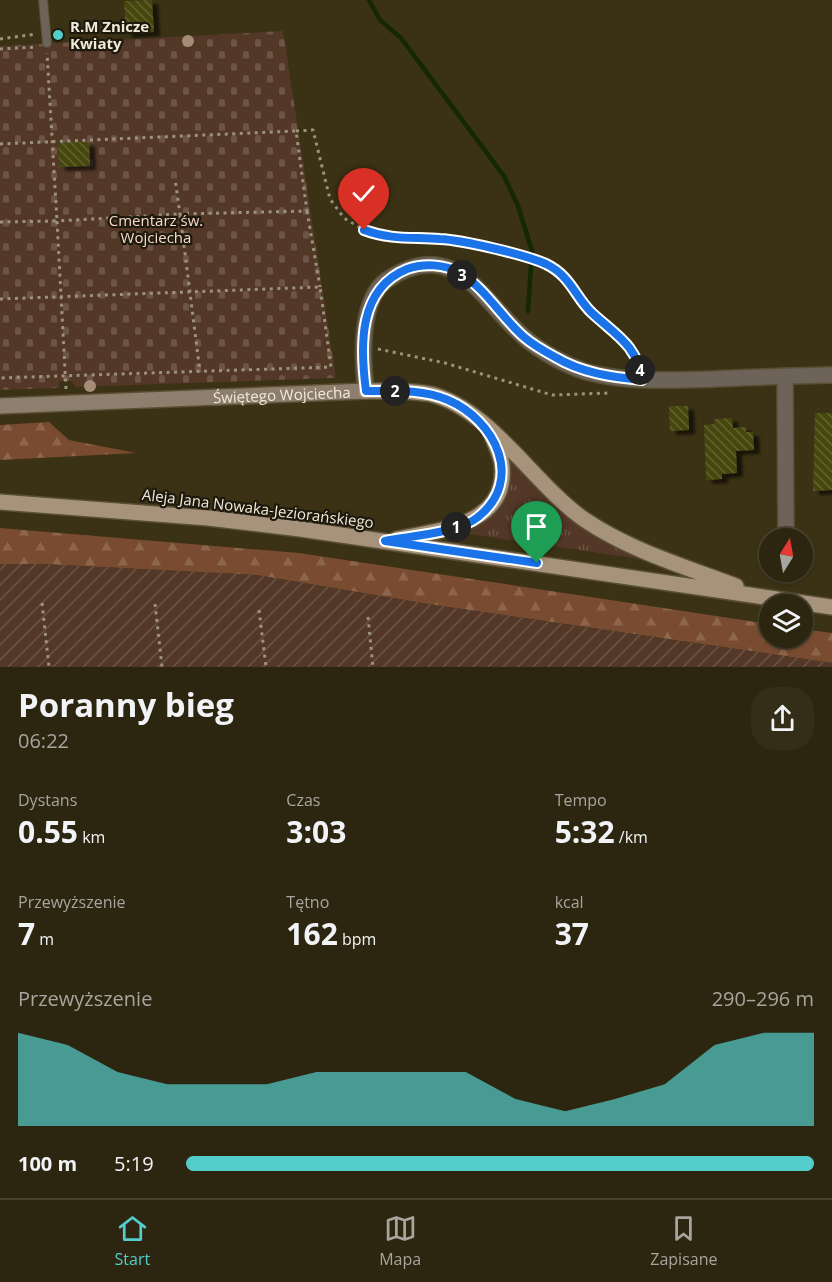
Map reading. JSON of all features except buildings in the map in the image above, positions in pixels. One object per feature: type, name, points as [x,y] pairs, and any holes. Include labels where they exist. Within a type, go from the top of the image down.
[{"type":"main road","name":"Świętego Wojciecha","points":[[0,406],[366,391]]},
{"type":"main road","points":[[366,391],[412,392],[439,397],[464,408],[561,502],[586,521],[637,548],[759,595]]},
{"type":"main road","points":[[385,541],[453,528],[478,518],[493,501],[501,483],[502,464],[490,431]]},
{"type":"main road","name":"Aleja Jana Nowaka-Jeziorańskiego","points":[[0,502],[208,518],[385,541],[759,596]]},
{"type":"main road","name":"Aleja Jana Nowaka-Jeziorańskiego","points":[[813,604],[832,607]]},
{"type":"street","name":"Świętego Wojciecha","points":[[366,391],[364,339],[371,300],[382,284],[415,266],[436,266],[457,272],[475,284],[524,337],[574,367],[609,376],[642,380],[832,375]]},
{"type":"street","points":[[785,376],[786,528]]},
{"type":"lane","points":[[44,0],[47,43]]},
{"type":"path","points":[[0,39],[41,34],[47,43]]},
{"type":"path","points":[[0,49],[47,46],[66,393]]},
{"type":"path","points":[[0,144],[313,130],[330,199],[344,218],[364,230],[387,238],[442,239],[547,264],[572,284],[585,307],[631,347],[639,363],[642,380]]},
{"type":"path","points":[[0,378],[331,367],[297,131]]},
{"type":"path","points":[[176,179],[201,372]]},
{"type":"path","points":[[0,222],[308,211]]},
{"type":"path","points":[[0,299],[320,286]]},
{"type":"path","points":[[378,349],[445,363],[552,395],[620,392]]},
{"type":"path","points":[[42,603],[49,667]]},
{"type":"path","points":[[155,604],[162,667]]},
{"type":"path","points":[[259,610],[266,667]]},
{"type":"path","points":[[368,616],[373,667]]},
{"type":"green space","name":"Cmentarz św. Wojciecha","points":[[283,31],[336,378],[76,387],[71,381],[59,381],[59,388],[0,390],[0,46]]},
{"type":"green space","points":[[49,422],[69,440],[136,453],[0,460],[0,425]]},
{"type":"green space","points":[[510,457],[646,560],[470,534],[470,531],[485,520],[501,501],[510,475]]},
{"type":"green space","points":[[0,528],[299,553],[759,622],[759,648],[813,648],[813,630],[832,633],[832,663],[434,605],[256,575],[43,564],[0,564]]},
{"type":"green space","points":[[0,564],[43,564],[256,575],[434,605],[832,663],[832,667],[0,667]]},
{"type":"waterway","points":[[369,0],[380,20],[401,38],[504,176],[518,206],[532,251],[528,311]]},
{"type":"place","name":"R.M Znicze Kwiaty","points":[[58,35]]},
{"type":"route","points":[[364,230],[387,238],[442,239],[547,264],[572,284],[585,307],[631,347],[639,363],[642,380],[609,376],[574,367],[524,337],[475,284],[457,272],[436,266],[415,266],[397,273],[382,284],[371,300],[365,322],[366,391],[431,394],[464,408],[490,431],[502,464],[501,483],[493,501],[478,518],[453,528],[385,541],[537,563]]}]
